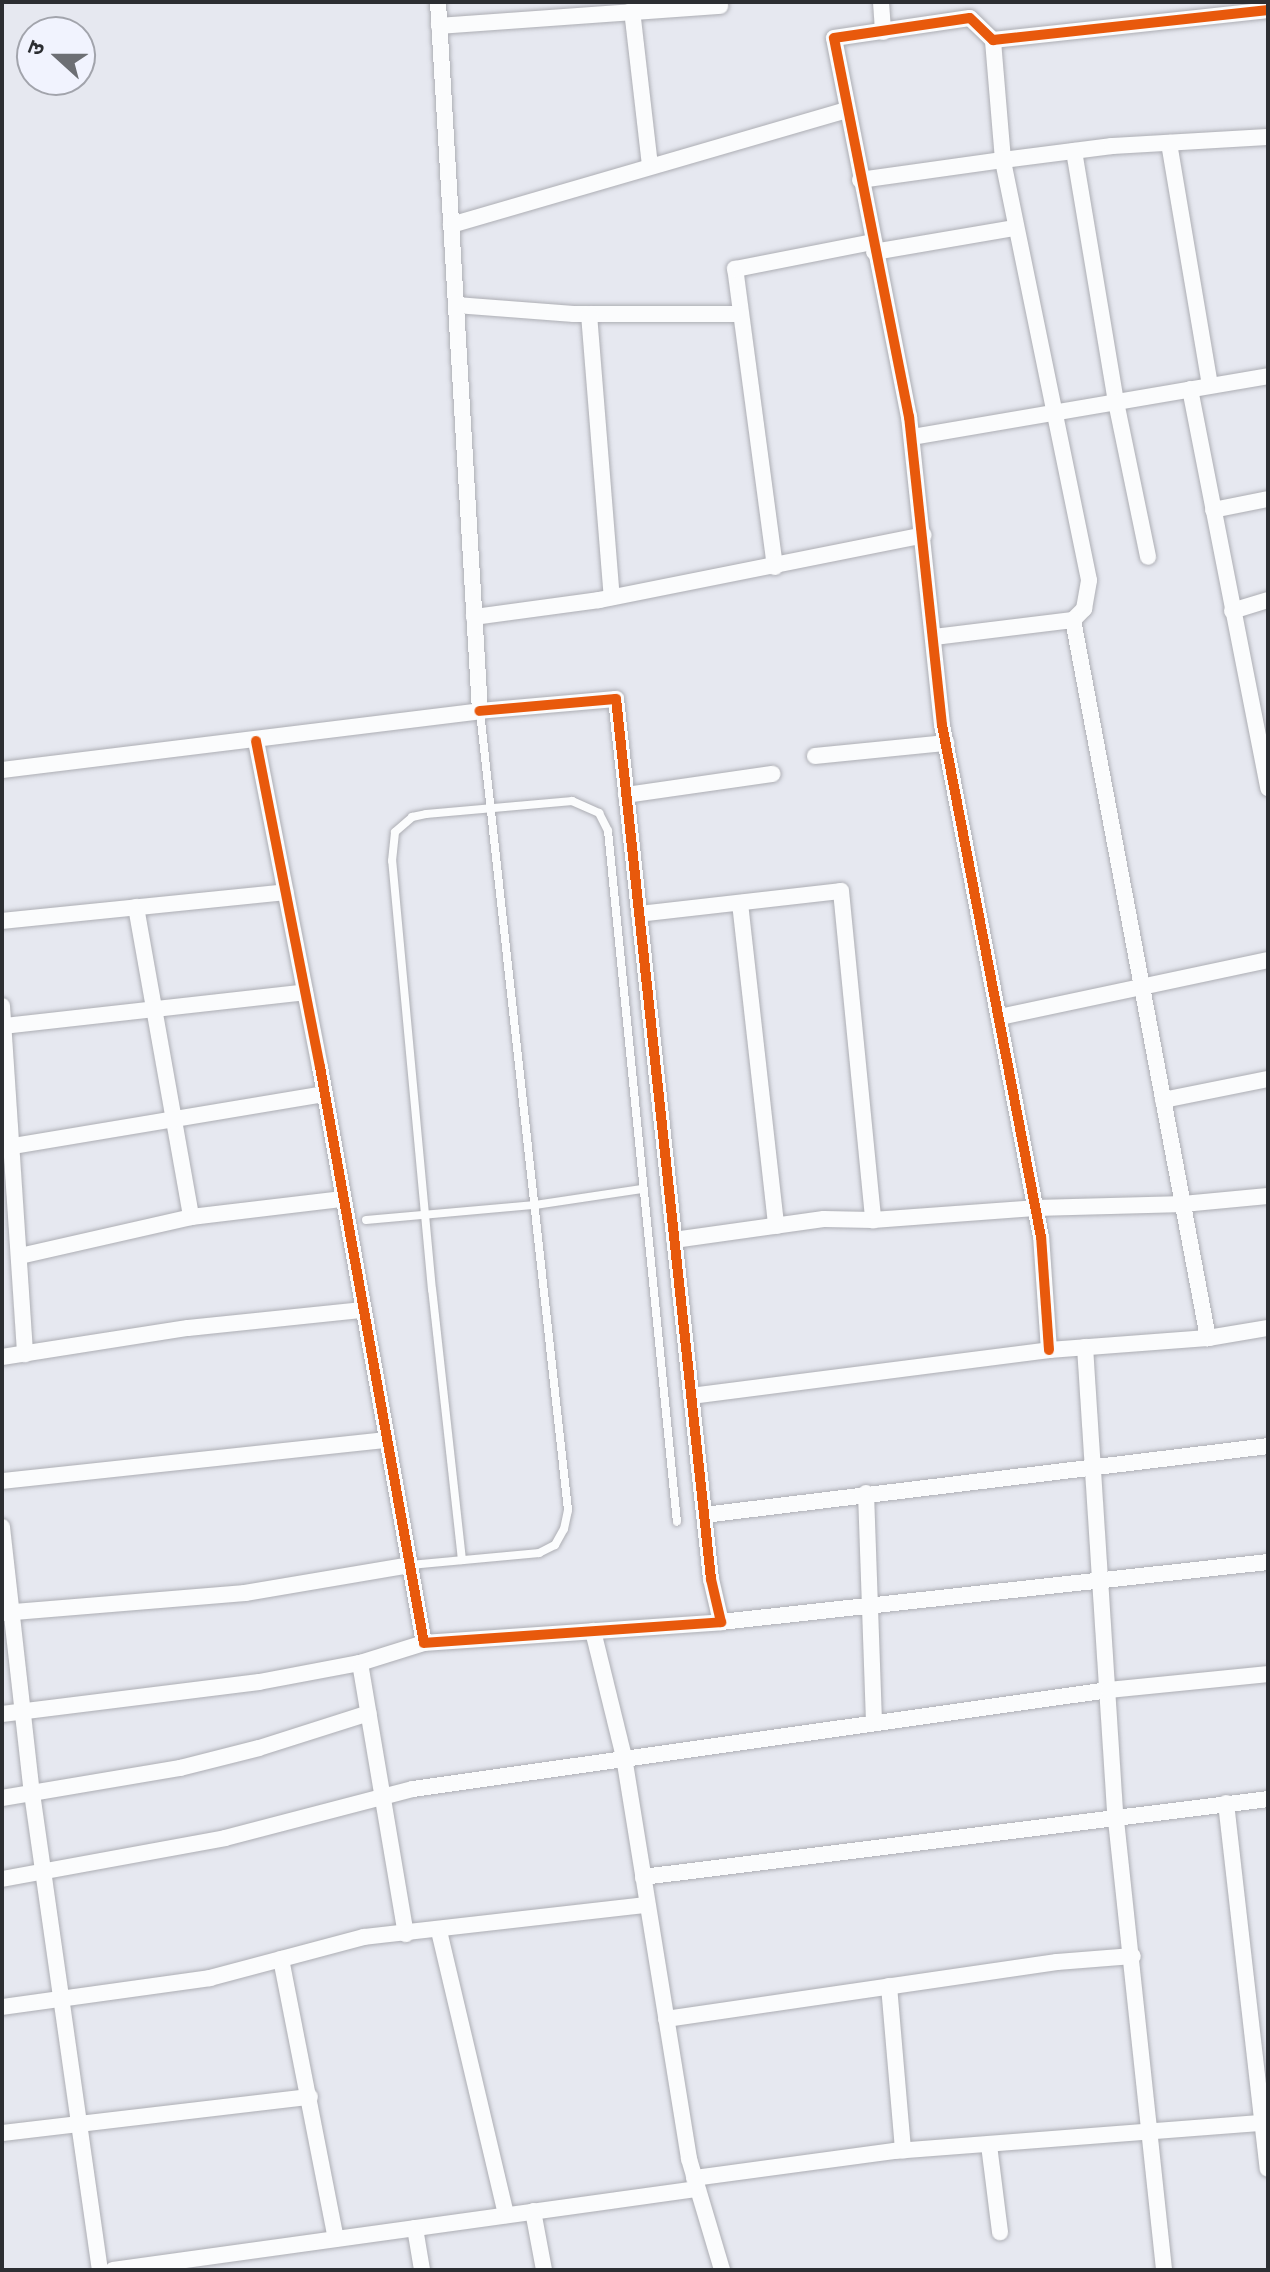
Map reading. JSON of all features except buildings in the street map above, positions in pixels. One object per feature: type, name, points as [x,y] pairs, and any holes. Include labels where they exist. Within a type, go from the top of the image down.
[{"type":"street","points":[[438,2],[480,711]]},
{"type":"street","points":[[881,2],[883,32]]},
{"type":"street","points":[[439,26],[720,6]]},
{"type":"street","points":[[632,10],[650,166]]},
{"type":"street","points":[[993,40],[1268,10]]},
{"type":"street","points":[[934,637],[1073,620],[1084,609],[1089,580],[1015,228],[1003,160],[993,40],[970,18],[834,38],[912,437],[924,535],[934,637],[946,743],[1041,1237],[1049,1350]]},
{"type":"street","points":[[451,225],[848,110]]},
{"type":"street","points":[[860,180],[1074,151],[1266,137],[1268,155]]},
{"type":"street","points":[[1169,143],[1210,385]]},
{"type":"street","points":[[1074,151],[1116,402],[1148,557]]},
{"type":"street","points":[[775,567],[735,269],[1015,228]]},
{"type":"street","points":[[456,305],[589,314],[740,314]]},
{"type":"street","points":[[589,314],[612,597]]},
{"type":"street","points":[[912,437],[989,426],[1054,410],[1268,376]]},
{"type":"street","points":[[1190,389],[1268,788]]},
{"type":"street","points":[[1213,510],[1268,499]]},
{"type":"street","points":[[474,617],[612,597],[924,535]]},
{"type":"street","points":[[1232,611],[1268,600]]},
{"type":"street","points":[[1073,620],[1208,1338]]},
{"type":"street","points":[[2,770],[480,711],[616,699],[711,1579],[721,1622]]},
{"type":"street","points":[[256,741],[325,1094],[424,1643]]},
{"type":"street","points":[[815,756],[946,743]]},
{"type":"street","points":[[626,795],[772,774]]},
{"type":"street","points":[[639,914],[841,891],[873,1220]]},
{"type":"street","points":[[2,921],[286,892]]},
{"type":"street","points":[[740,903],[776,1226]]},
{"type":"street","points":[[136,907],[191,1217]]},
{"type":"street","points":[[1000,1017],[1268,960]]},
{"type":"street","points":[[4,1026],[305,992]]},
{"type":"street","points":[[2,1006],[25,1354]]},
{"type":"street","points":[[1163,1100],[1268,1079]]},
{"type":"street","points":[[13,1146],[325,1094]]},
{"type":"street","points":[[674,1240],[824,1219],[873,1220],[1035,1208],[1183,1204],[1268,1196]]},
{"type":"street","points":[[20,1256],[191,1217],[343,1199]]},
{"type":"street","points":[[2,1357],[188,1328],[363,1310]]},
{"type":"street","points":[[691,1396],[1049,1350],[1208,1338],[1268,1328]]},
{"type":"street","points":[[1085,1347],[1116,1820],[1133,1956],[1164,2270]]},
{"type":"street","points":[[2,1481],[386,1440]]},
{"type":"street","points":[[704,1515],[1268,1446]]},
{"type":"street","points":[[866,1493],[874,1722]]},
{"type":"street","points":[[2,1527],[7,1613],[100,2270]]},
{"type":"street","points":[[2,1714],[259,1682],[360,1663],[424,1643],[721,1622],[870,1604],[1100,1583],[1268,1562]]},
{"type":"street","points":[[7,1613],[245,1593],[410,1565]]},
{"type":"street","points":[[593,1631],[624,1757],[696,2183],[722,2270]]},
{"type":"street","points":[[360,1663],[406,1934]]},
{"type":"street","points":[[2,1879],[225,1838],[385,1796],[624,1757],[1109,1690],[1268,1674]]},
{"type":"street","points":[[2,1798],[180,1768],[259,1748],[369,1713]]},
{"type":"street","points":[[643,1877],[1268,1799]]},
{"type":"street","points":[[1226,1803],[1266,2123],[1268,2169]]},
{"type":"street","points":[[2,2007],[210,1978],[364,1937],[439,1931],[647,1905]]},
{"type":"street","points":[[439,1931],[506,2215]]},
{"type":"street","points":[[666,2019],[1057,1962],[1133,1956]]},
{"type":"street","points":[[281,1959],[336,2239]]},
{"type":"street","points":[[889,1986],[903,2150]]},
{"type":"street","points":[[2,2133],[78,2127],[310,2097]]},
{"type":"street","points":[[113,2270],[533,2211],[903,2150],[1266,2123]]},
{"type":"street","points":[[989,2145],[1000,2232]]},
{"type":"street","points":[[533,2211],[544,2270]]},
{"type":"street","points":[[415,2228],[422,2270]]},
{"type":"lane","points":[[410,1565],[539,1553],[555,1545],[564,1529],[568,1510],[480,711]]},
{"type":"lane","points":[[462,1560],[425,1215],[392,843],[395,832],[412,817],[572,801],[599,813],[608,831],[677,1522]]},
{"type":"lane","points":[[366,1220],[535,1205],[642,1189]]},
{"type":"cycle path","points":[[1049,1350],[1041,1237],[942,725],[909,417],[834,38],[970,18],[993,40],[1268,10]]},
{"type":"cycle path","points":[[256,741],[320,1067],[424,1643],[721,1622],[711,1579],[616,699],[480,711]]}]
